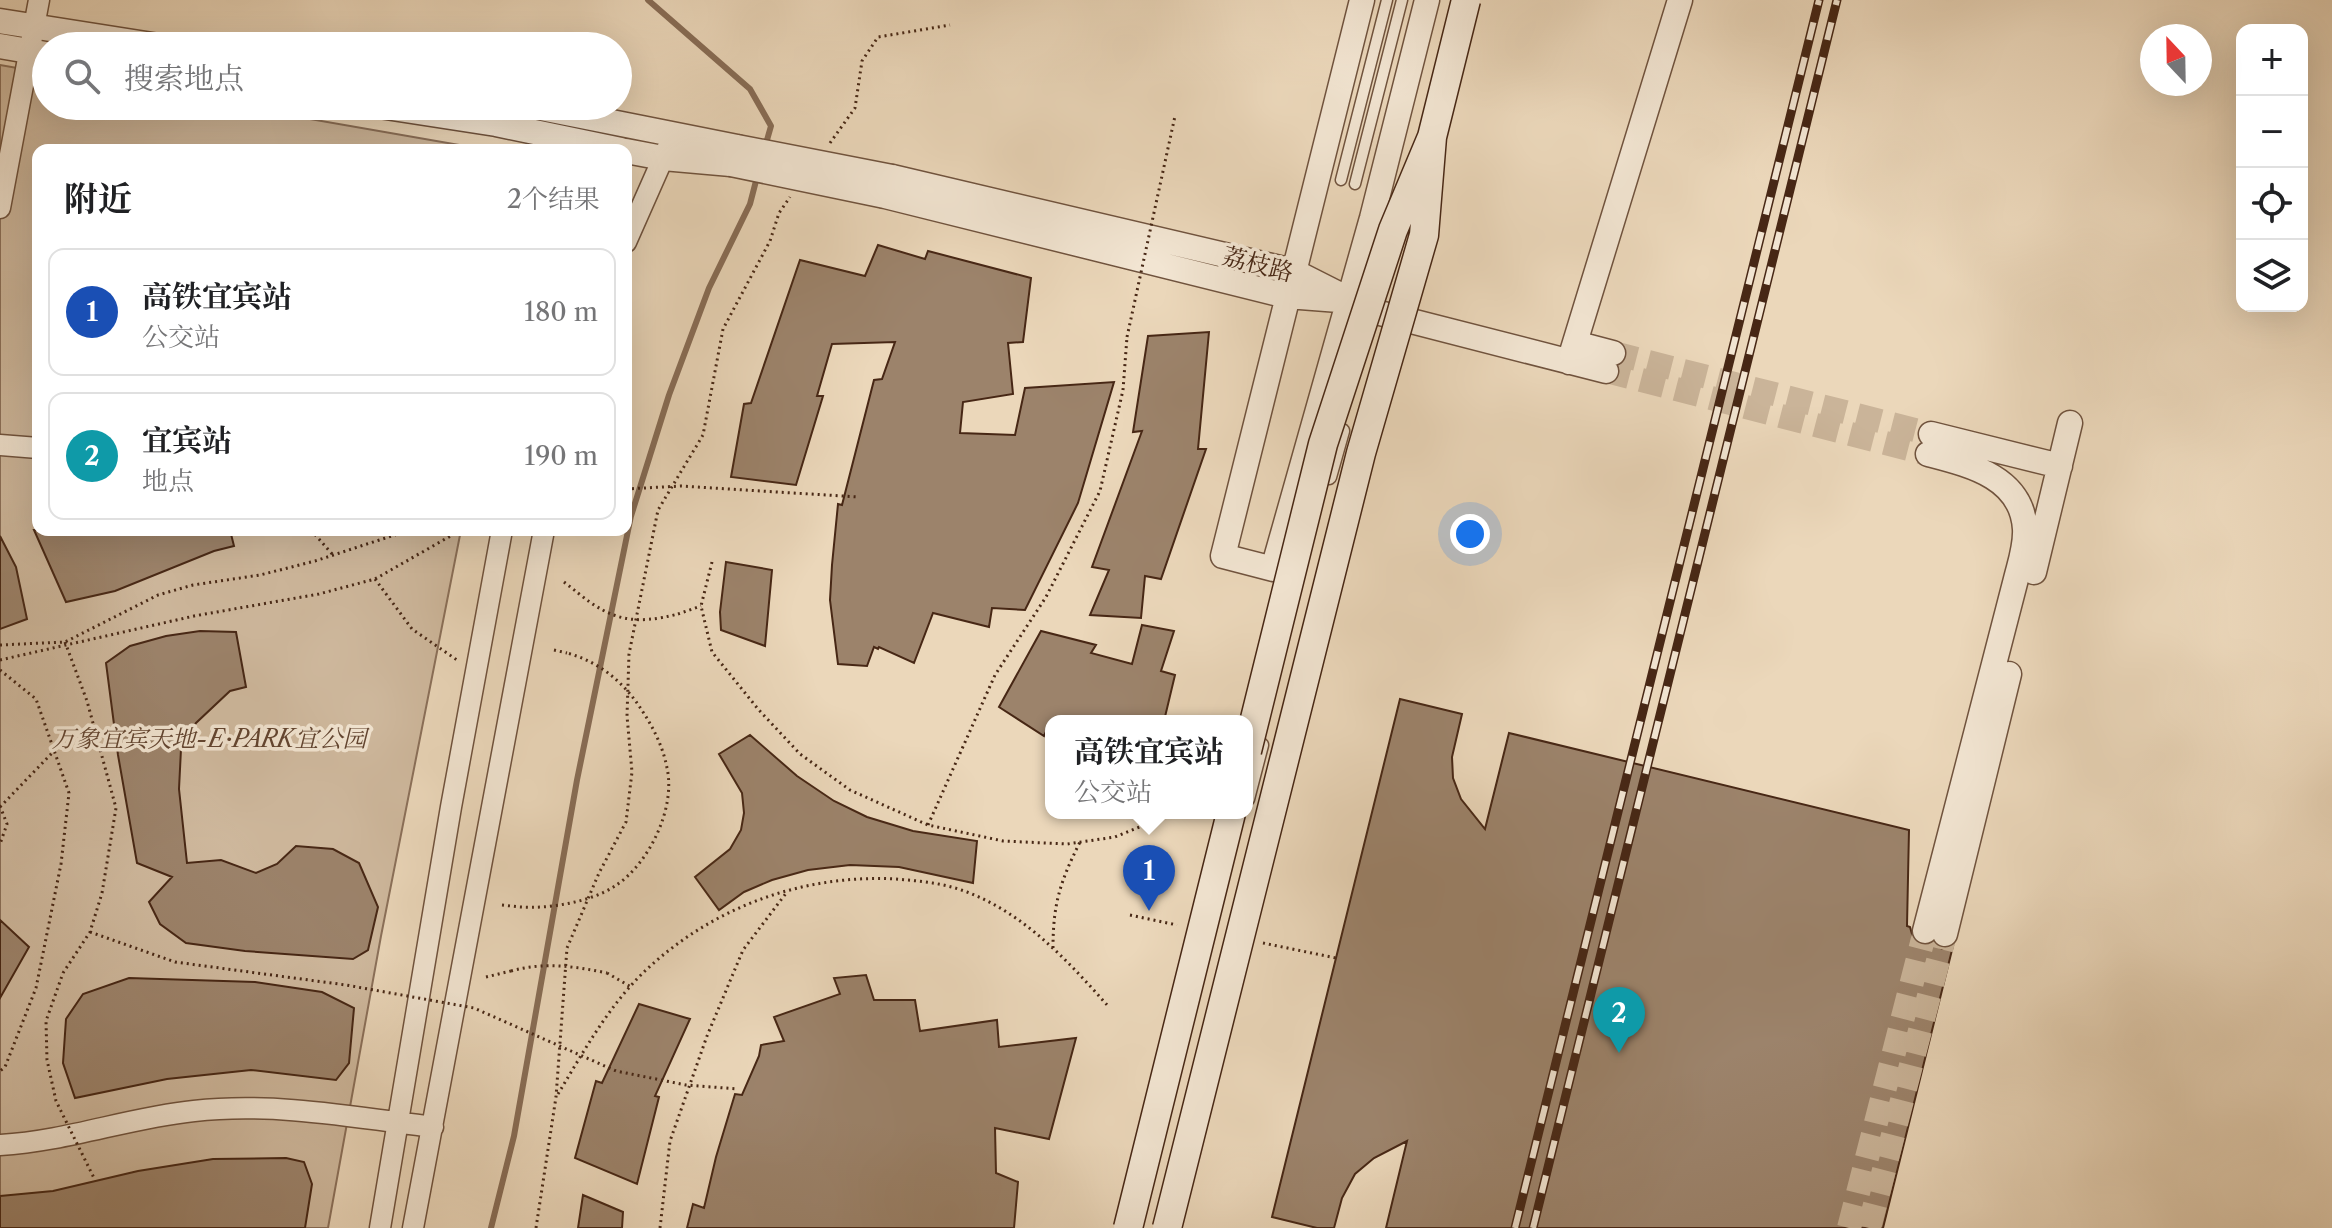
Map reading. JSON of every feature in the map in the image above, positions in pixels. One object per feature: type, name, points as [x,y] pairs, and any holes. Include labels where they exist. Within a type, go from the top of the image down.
[{"type":"main road","points":[[1253,727],[1323,444],[1393,230],[1432,137],[1466,0]]},
{"type":"main road","points":[[1167,1228],[1357,469],[1424,235],[1432,137]]},
{"type":"main road","points":[[1128,1228],[1230,819]]},
{"type":"street","points":[[35,32],[39,0]]},
{"type":"street","points":[[1362,0],[1223,556],[1273,569],[1349,301],[1427,0]]},
{"type":"street","points":[[1572,352],[1680,0]]},
{"type":"street","points":[[0,21],[72,32]]},
{"type":"street","points":[[0,46],[32,51]]},
{"type":"street","points":[[0,208],[32,77]]},
{"type":"street","name":"荔枝路","points":[[470,120],[593,144]]},
{"type":"street","name":"荔枝路","points":[[600,120],[674,135],[734,156],[1293,271],[1349,301]]},
{"type":"street","points":[[625,144],[634,127]]},
{"type":"street","points":[[632,228],[674,135]]},
{"type":"street","name":"荔枝路","points":[[632,152],[663,158],[734,156]]},
{"type":"street","name":"荔枝路","points":[[889,187],[1287,296],[1349,301]]},
{"type":"street","points":[[1349,301],[1379,313],[1609,362]]},
{"type":"street","points":[[1253,775],[1337,446],[1379,313]]},
{"type":"street","points":[[2060,466],[1930,444],[1999,480],[2017,501],[2025,529],[1935,932],[2060,466],[2070,423]]},
{"type":"street","points":[[0,445],[32,448]]},
{"type":"street","points":[[380,1228],[451,807],[501,536]]},
{"type":"street","points":[[413,1228],[543,536]]},
{"type":"street","points":[[1137,1228],[1241,819]]},
{"type":"street","points":[[0,1145],[44,1142],[140,1119],[244,1107],[433,1127]]},
{"type":"lane","points":[[1341,180],[1387,0]]},
{"type":"lane","points":[[1355,184],[1402,0]]},
{"type":"path","points":[[829,143],[855,108],[862,61],[878,37],[950,25]]},
{"type":"path","points":[[928,825],[995,675],[1046,597],[1100,491],[1123,390],[1127,337],[1175,116]]},
{"type":"path","points":[[536,1228],[556,1097],[567,948],[599,873],[626,822],[632,772],[627,716],[629,654],[658,510],[703,435],[723,329],[770,241],[779,213],[796,190]]},
{"type":"path","points":[[632,489],[681,486],[858,497]]},
{"type":"path","points":[[316,536],[333,555]]},
{"type":"path","points":[[0,645],[65,642],[158,595],[193,585],[260,575],[392,536]]},
{"type":"path","points":[[0,660],[194,616],[319,594],[375,579],[450,536]]},
{"type":"path","points":[[712,562],[701,606],[712,652],[758,709],[800,754],[850,790],[928,825],[1003,841],[1067,844],[1115,837],[1154,821]]},
{"type":"path","points":[[375,579],[412,629],[460,663]]},
{"type":"path","points":[[564,582],[591,604],[625,621],[658,619],[701,606]]},
{"type":"path","points":[[65,642],[87,701],[116,808],[102,893],[90,932],[63,973],[46,1021],[47,1060],[56,1101],[95,1180]]},
{"type":"path","points":[[502,905],[520,907],[571,903],[615,886],[649,853],[666,809],[668,770],[657,735],[634,697],[611,674],[587,658],[554,650]]},
{"type":"path","points":[[0,670],[36,699],[69,793],[61,864],[36,988],[5,1067],[0,1071]]},
{"type":"path","points":[[0,844],[7,824],[0,806],[54,750]]},
{"type":"path","points":[[1053,948],[1053,915],[1065,873],[1080,842]]},
{"type":"path","points":[[556,1097],[602,1022],[631,988],[646,971],[703,925],[761,897],[825,882],[879,878],[929,881],[968,892],[1004,911],[1053,948],[1108,1006]]},
{"type":"path","points":[[660,1228],[670,1141],[707,1036],[743,950],[788,891]]},
{"type":"path","points":[[90,932],[175,962],[346,985],[474,1008],[616,1071],[686,1085],[738,1089]]},
{"type":"path","points":[[486,977],[530,966],[572,966],[607,973],[631,988]]},
{"type":"green space","name":"万象宜宾天地-E·PARK宜公园","points":[[0,65],[32,71],[32,120],[316,120],[454,144],[32,144],[32,536],[460,536],[381,936],[328,1228],[0,1228]]},
{"type":"building","points":[[878,245],[925,259],[928,251],[1031,278],[1023,342],[1008,343],[1013,394],[963,402],[960,433],[1015,435],[1025,388],[1114,382],[1078,503],[1025,610],[992,608],[989,627],[933,613],[914,663],[874,647],[867,666],[838,664],[830,600],[832,565],[838,504],[842,505],[874,380],[882,379],[895,342],[832,344],[817,396],[823,396],[796,485],[731,477],[744,404],[751,403],[800,260],[865,276]]},
{"type":"building","points":[[1209,332],[1198,449],[1206,449],[1161,579],[1145,576],[1141,618],[1090,615],[1109,570],[1092,567],[1142,431],[1133,432],[1148,336]]},
{"type":"building","points":[[0,536],[16,567],[27,619],[0,629]]},
{"type":"building","points":[[37,536],[232,536],[234,546],[115,591],[66,602]]},
{"type":"building","points":[[726,562],[772,570],[765,646],[721,630]]},
{"type":"building","points":[[1142,625],[1174,631],[1161,671],[1175,675],[1165,715],[1045,715],[1044,736],[999,707],[1041,631],[1096,645],[1091,653],[1132,664]]},
{"type":"building","points":[[200,631],[236,632],[246,687],[230,691],[196,723],[181,749],[179,789],[187,863],[221,860],[256,873],[277,864],[296,846],[333,849],[359,863],[378,907],[368,950],[353,959],[186,943],[160,924],[149,902],[172,877],[137,863],[106,663],[130,646]]},
{"type":"building","points":[[1400,699],[1462,714],[1452,757],[1453,778],[1461,799],[1485,829],[1509,733],[1909,830],[1907,926],[1914,941],[1921,945],[1933,943],[1942,949],[1953,946],[1883,1228],[1386,1228],[1407,1141],[1374,1158],[1355,1174],[1342,1198],[1334,1228],[1317,1228],[1272,1217]]},
{"type":"building","points":[[750,735],[797,776],[834,801],[867,817],[913,831],[977,841],[973,883],[899,867],[850,865],[808,870],[772,880],[744,892],[719,910],[695,877],[730,849],[741,830],[744,813],[742,793],[719,754]]},
{"type":"building","points":[[0,920],[29,947],[0,998]]},
{"type":"building","points":[[866,975],[874,1000],[915,1000],[920,1031],[997,1020],[999,1047],[1076,1038],[1049,1139],[995,1128],[996,1173],[1018,1182],[1014,1228],[687,1228],[693,1204],[704,1208],[735,1094],[742,1095],[761,1045],[784,1041],[774,1017],[840,994],[834,978]]},
{"type":"building","points":[[129,978],[255,982],[322,992],[354,1008],[349,1063],[336,1080],[251,1070],[167,1079],[75,1098],[63,1063],[66,1019],[83,994]]},
{"type":"building","points":[[639,1004],[690,1019],[655,1096],[659,1097],[637,1184],[575,1158],[596,1081],[602,1083]]},
{"type":"building","points":[[286,1158],[304,1162],[312,1184],[305,1228],[0,1228],[0,1196],[53,1191],[138,1171],[213,1159]]},
{"type":"building","points":[[583,1195],[623,1212],[622,1228],[578,1228]]},
{"type":"waterway","points":[[648,0],[750,89],[771,126],[765,147]]},
{"type":"waterway","points":[[632,513],[669,395],[709,288],[750,204],[757,177]]},
{"type":"waterway","points":[[491,1228],[514,1136],[577,780],[627,536]]},
{"type":"tunnel","points":[[1613,353],[1931,434]]},
{"type":"tunnel","points":[[1606,371],[1928,454]]},
{"type":"tunnel","points":[[1849,1228],[1925,931]]},
{"type":"tunnel","points":[[1869,1228],[1945,934]]},
{"type":"railway","points":[[1515,1228],[1819,0]]},
{"type":"railway","points":[[1533,1228],[1837,0]]},
{"type":"place","name":"高铁宜宾站","points":[[1149,911]]},
{"type":"place","name":"宜宾站","points":[[1619,1053]]}]
